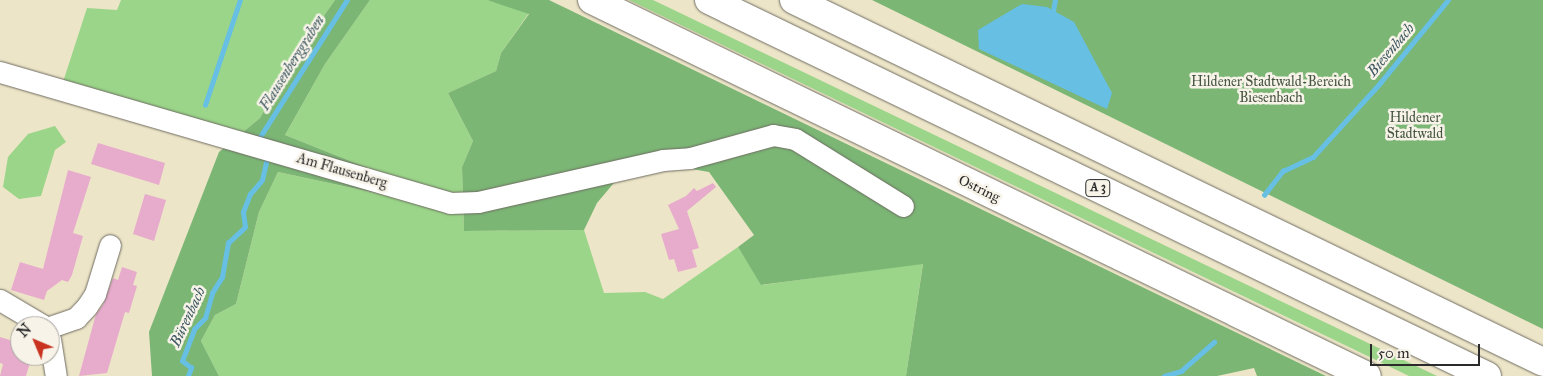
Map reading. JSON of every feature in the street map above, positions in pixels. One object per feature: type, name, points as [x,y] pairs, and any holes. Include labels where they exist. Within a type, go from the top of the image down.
[{"type":"main road","name":"Ostring","points":[[592,0],[1367,376]]},
{"type":"main road","name":"A 3","points":[[709,0],[1487,376]]},
{"type":"main road","points":[[794,0],[1543,362]]},
{"type":"street","name":"Am Flausenberg","points":[[0,72],[450,203],[478,202],[663,160],[690,158],[773,136],[795,139],[902,206]]},
{"type":"street","points":[[60,324],[76,318],[95,294],[110,245]]},
{"type":"street","points":[[0,300],[27,316]]},
{"type":"green space","points":[[121,0],[335,0],[288,67],[260,118],[237,137],[63,82],[87,8],[117,10]]},
{"type":"green space","points":[[335,0],[370,0],[325,64],[285,135],[408,184],[417,202],[278,172],[259,212],[236,304],[215,315],[201,341],[219,376],[152,376],[149,332],[219,152],[260,118],[288,67]]},
{"type":"green space","points":[[370,0],[487,0],[529,13],[501,53],[496,71],[448,93],[473,141],[462,167],[464,231],[584,230],[604,293],[645,292],[663,299],[738,247],[762,285],[923,263],[906,376],[219,376],[201,341],[215,315],[236,304],[259,212],[278,172],[416,202],[408,184],[285,135],[325,64]]},
{"type":"green space","points":[[487,0],[549,0],[1326,376],[1257,376],[1254,368],[1217,376],[906,376],[923,264],[761,285],[738,247],[754,235],[709,172],[634,159],[597,203],[584,230],[464,231],[462,167],[473,141],[448,93],[496,71],[501,53],[529,14]]},
{"type":"green space","points":[[629,0],[653,0],[1437,376],[1409,376]]},
{"type":"green space","name":"Hildener Stadtwald","points":[[872,0],[1543,0],[1543,329]]},
{"type":"green space","points":[[55,126],[66,142],[55,150],[41,196],[19,199],[3,187],[8,157],[28,134]]},
{"type":"water","points":[[1022,4],[1047,7],[1074,22],[1112,93],[1107,109],[979,49],[978,30]]},
{"type":"building","points":[[98,143],[165,163],[159,185],[91,164]]},
{"type":"building","points":[[68,170],[91,177],[73,233],[83,236],[72,275],[68,282],[62,280],[47,291],[44,300],[11,290],[20,262],[43,269]]},
{"type":"building","points":[[713,183],[716,187],[687,211],[699,248],[692,250],[697,267],[678,272],[674,259],[669,260],[661,234],[679,229],[668,205],[686,196],[694,188],[697,191]]},
{"type":"building","points":[[145,194],[166,200],[154,241],[133,234]]},
{"type":"building","points":[[122,267],[137,272],[133,285],[137,286],[129,313],[125,312],[107,373],[79,376],[96,314],[103,305],[113,278],[118,280]]},
{"type":"building","points":[[0,337],[10,340],[10,366],[29,366],[26,376],[0,376],[3,364],[0,363]]},
{"type":"waterway","name":"Bürenbach","points":[[205,105],[240,0]]},
{"type":"waterway","name":"Flausenberggraben","points":[[258,140],[347,0]]},
{"type":"waterway","points":[[1053,11],[1055,0]]},
{"type":"waterway","name":"Biesenbach","points":[[1264,195],[1283,171],[1313,157],[1380,83],[1448,0]]},
{"type":"waterway","name":"Bürenbach","points":[[188,376],[191,368],[182,361],[194,329],[205,318],[212,293],[222,277],[228,243],[245,227],[243,212],[250,194],[262,180],[267,159]]},
{"type":"waterway","name":"Biesenbach","points":[[1164,376],[1181,371],[1214,342]]},
{"type":"park label","name":"Hildener Stadtwald-Bereich Biesenbach","points":[[1271,90]]}]
